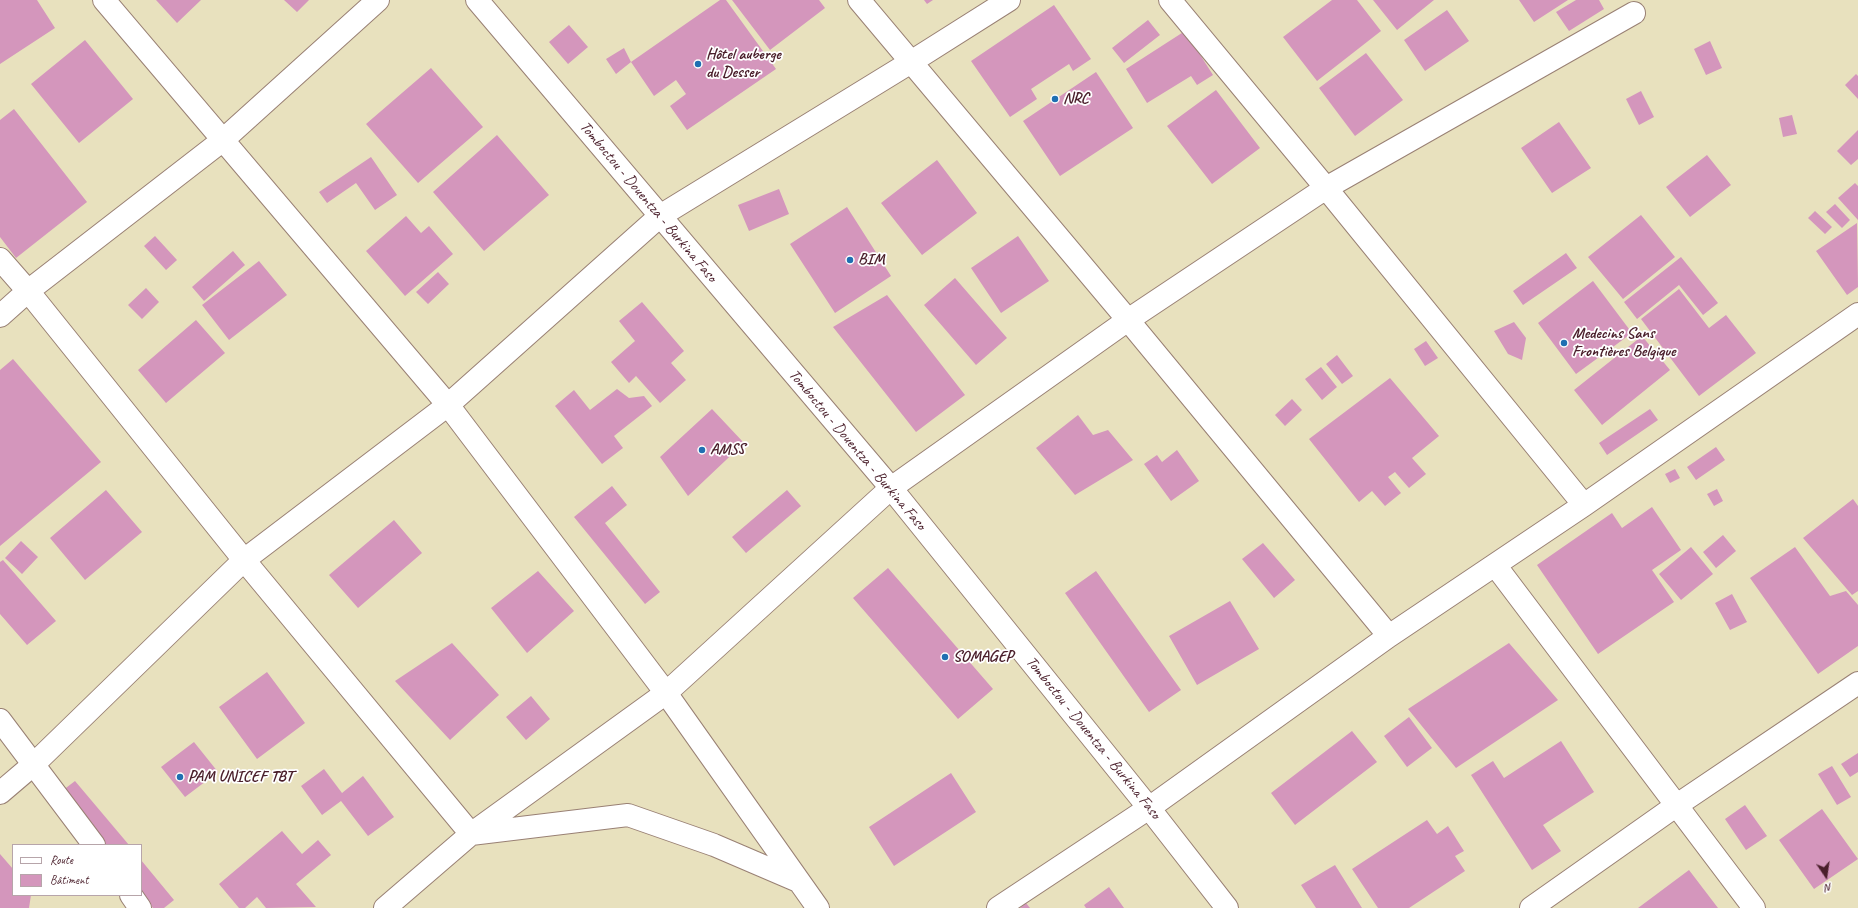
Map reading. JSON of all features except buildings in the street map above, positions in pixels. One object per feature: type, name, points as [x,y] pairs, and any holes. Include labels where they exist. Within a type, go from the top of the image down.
[{"type":"street","points":[[104,0],[448,405],[666,693],[818,908]]},
{"type":"street","points":[[0,316],[28,292],[223,140],[378,0]]},
{"type":"street","name":"Tomboctou - Douentza - Burkina Faso","points":[[477,0],[891,488],[1149,808],[1227,908]]},
{"type":"street","points":[[859,0],[1128,320],[1389,636]]},
{"type":"street","points":[[0,793],[34,764],[244,560],[448,405],[660,216],[911,62],[1008,0]]},
{"type":"street","points":[[1170,0],[1326,188],[1584,505]]},
{"type":"street","points":[[385,908],[471,834],[666,693],[891,488],[1128,320],[1326,188],[1634,13]]},
{"type":"street","points":[[0,259],[244,560],[471,834]]},
{"type":"street","points":[[998,908],[1149,808],[1389,636],[1584,505],[1858,314]]},
{"type":"street","points":[[1496,565],[1754,908]]},
{"type":"street","points":[[1531,908],[1678,805],[1858,683]]},
{"type":"street","points":[[0,720],[93,844]]},
{"type":"street","points":[[471,834],[628,815],[714,845],[798,881]]},
{"type":"street","points":[[132,896],[140,908]]},
{"type":"place","name":"Hôtel auberge du Desser","points":[[698,64]]},
{"type":"place","name":"NRC","points":[[1055,99]]},
{"type":"place","name":"BIM","points":[[850,260]]},
{"type":"place","name":"Medecins Sans Frontières Belgique","points":[[1564,343]]},
{"type":"place","name":"AMSS","points":[[702,450]]},
{"type":"place","name":"SOMAGEP","points":[[945,657]]},
{"type":"place","name":"PAM UNICEF TBT","points":[[180,777]]}]
